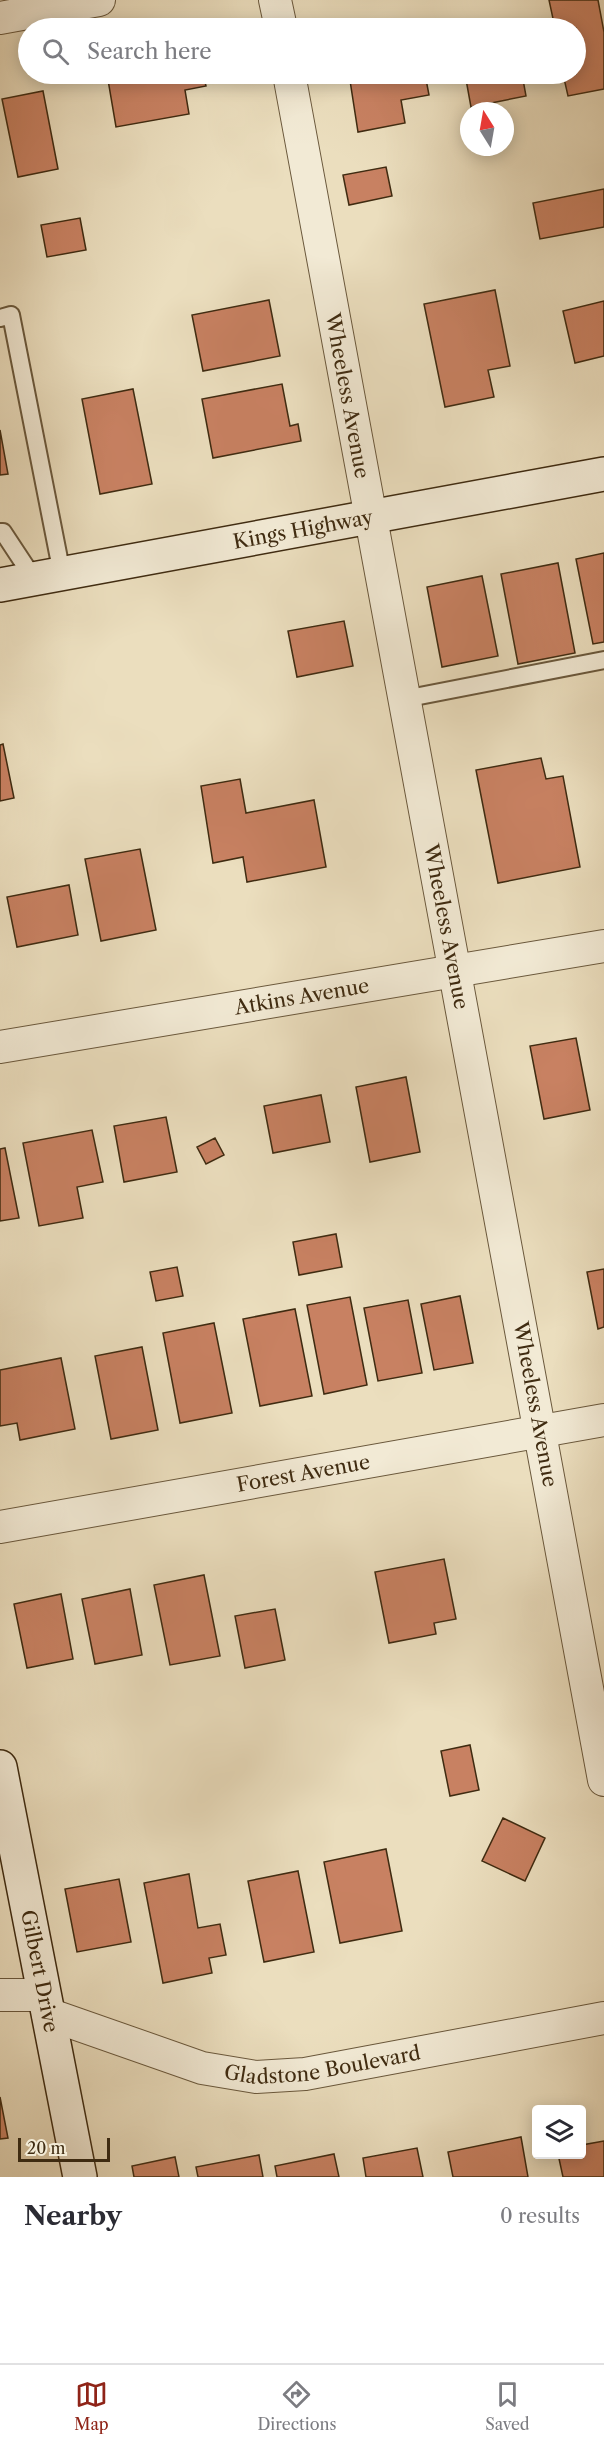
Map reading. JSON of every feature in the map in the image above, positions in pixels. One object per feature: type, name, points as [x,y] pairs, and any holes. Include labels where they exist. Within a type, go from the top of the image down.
[{"type":"main road","name":"Kings Highway","points":[[0,585],[604,474]]},
{"type":"main road","name":"Gilbert Drive","points":[[0,1767],[80,2177]]},
{"type":"street","points":[[0,18],[99,0]]},
{"type":"street","points":[[275,0],[278,18]]},
{"type":"street","name":"Wheeless Avenue","points":[[291,84],[369,517],[457,973],[604,1780]]},
{"type":"street","name":"Atkins Avenue","points":[[0,1047],[457,973],[604,946]]},
{"type":"street","name":"Forest Avenue","points":[[0,1527],[604,1420]]},
{"type":"street","name":"Gladstone Boulevard","points":[[0,1995],[46,2004],[202,2068],[256,2077],[305,2074],[604,2018]]},
{"type":"lane","points":[[0,318],[11,315],[48,576]]},
{"type":"lane","points":[[0,532],[3,532],[48,576]]},
{"type":"lane","points":[[404,699],[604,660]]},
{"type":"building","points":[[549,0],[598,0],[604,32],[604,89],[568,96],[565,84],[586,84],[586,18],[553,18]]},
{"type":"building","points":[[109,84],[206,84],[206,86],[185,90],[189,114],[116,127]]},
{"type":"building","points":[[351,84],[427,84],[429,95],[401,100],[405,123],[358,132]]},
{"type":"building","points":[[467,84],[524,84],[526,96],[496,102],[470,102]]},
{"type":"building","points":[[43,91],[58,169],[18,177],[2,99]]},
{"type":"building","points":[[386,167],[392,196],[349,205],[343,175]]},
{"type":"building","points":[[604,189],[604,227],[540,239],[533,203]]},
{"type":"building","points":[[80,218],[86,250],[47,257],[41,225]]},
{"type":"building","points":[[495,290],[510,366],[488,370],[494,397],[445,407],[424,304]]},
{"type":"building","points":[[269,300],[280,356],[203,371],[192,315]]},
{"type":"building","points":[[604,301],[604,356],[575,363],[563,311]]},
{"type":"building","points":[[282,384],[290,426],[298,424],[301,441],[213,458],[202,399]]},
{"type":"building","points":[[133,389],[152,484],[100,494],[82,399]]},
{"type":"building","points":[[0,430],[8,474],[0,475]]},
{"type":"building","points":[[604,553],[604,642],[593,644],[576,559]]},
{"type":"building","points":[[558,563],[575,653],[518,664],[501,574]]},
{"type":"building","points":[[482,576],[498,656],[442,667],[427,587]]},
{"type":"building","points":[[344,621],[353,666],[297,677],[288,631]]},
{"type":"building","points":[[3,744],[14,798],[0,801],[0,745]]},
{"type":"building","points":[[541,758],[546,779],[563,776],[580,867],[498,883],[476,770]]},
{"type":"building","points":[[240,779],[246,813],[314,800],[326,867],[247,882],[243,857],[213,863],[201,786]]},
{"type":"building","points":[[140,849],[156,930],[101,941],[85,859]]},
{"type":"building","points":[[69,885],[78,935],[17,947],[7,897]]},
{"type":"building","points":[[576,1038],[590,1110],[544,1119],[530,1046]]},
{"type":"building","points":[[406,1077],[420,1152],[370,1162],[356,1087]]},
{"type":"building","points":[[321,1095],[330,1142],[273,1153],[264,1106]]},
{"type":"building","points":[[166,1117],[177,1172],[124,1182],[114,1126]]},
{"type":"building","points":[[92,1130],[103,1182],[77,1187],[83,1218],[39,1226],[23,1143]]},
{"type":"building","points":[[215,1138],[224,1155],[206,1164],[197,1147]]},
{"type":"building","points":[[5,1148],[19,1218],[0,1221],[0,1149]]},
{"type":"building","points":[[336,1234],[342,1267],[299,1275],[293,1242]]},
{"type":"building","points":[[177,1267],[183,1296],[156,1301],[150,1272]]},
{"type":"building","points":[[604,1269],[604,1327],[598,1329],[587,1272]]},
{"type":"building","points":[[460,1296],[473,1363],[434,1370],[421,1304]]},
{"type":"building","points":[[350,1297],[367,1385],[324,1394],[307,1305]]},
{"type":"building","points":[[408,1300],[422,1373],[378,1381],[364,1308]]},
{"type":"building","points":[[295,1309],[312,1396],[260,1406],[243,1319]]},
{"type":"building","points":[[214,1323],[232,1413],[180,1423],[163,1333]]},
{"type":"building","points":[[142,1347],[158,1430],[111,1439],[95,1356]]},
{"type":"building","points":[[61,1358],[75,1429],[20,1440],[17,1423],[0,1426],[0,1370]]},
{"type":"building","points":[[444,1559],[456,1619],[434,1623],[436,1634],[389,1643],[375,1572]]},
{"type":"building","points":[[204,1575],[220,1656],[170,1665],[154,1585]]},
{"type":"building","points":[[130,1589],[142,1655],[95,1664],[82,1599]]},
{"type":"building","points":[[61,1594],[73,1659],[27,1668],[14,1604]]},
{"type":"building","points":[[275,1609],[285,1660],[245,1668],[235,1616]]},
{"type":"building","points":[[470,1745],[479,1790],[450,1796],[441,1751]]},
{"type":"building","points":[[503,1818],[545,1838],[525,1881],[482,1861]]},
{"type":"building","points":[[386,1849],[402,1931],[340,1943],[324,1862]]},
{"type":"building","points":[[298,1871],[314,1952],[264,1962],[248,1881]]},
{"type":"building","points":[[189,1874],[198,1928],[220,1924],[226,1955],[209,1958],[212,1973],[163,1983],[144,1883]]},
{"type":"building","points":[[119,1879],[131,1942],[77,1952],[65,1889]]},
{"type":"building","points":[[0,2097],[8,2138],[0,2139]]},
{"type":"building","points":[[521,2137],[528,2177],[453,2177],[448,2152]]},
{"type":"building","points":[[604,2141],[604,2177],[563,2177],[559,2159],[586,2159],[586,2144]]},
{"type":"building","points":[[417,2148],[423,2177],[366,2177],[363,2158]]},
{"type":"building","points":[[334,2154],[339,2177],[277,2177],[275,2166]]},
{"type":"building","points":[[259,2155],[263,2177],[198,2177],[196,2167]]},
{"type":"building","points":[[175,2157],[179,2177],[134,2177],[132,2166]]}]
